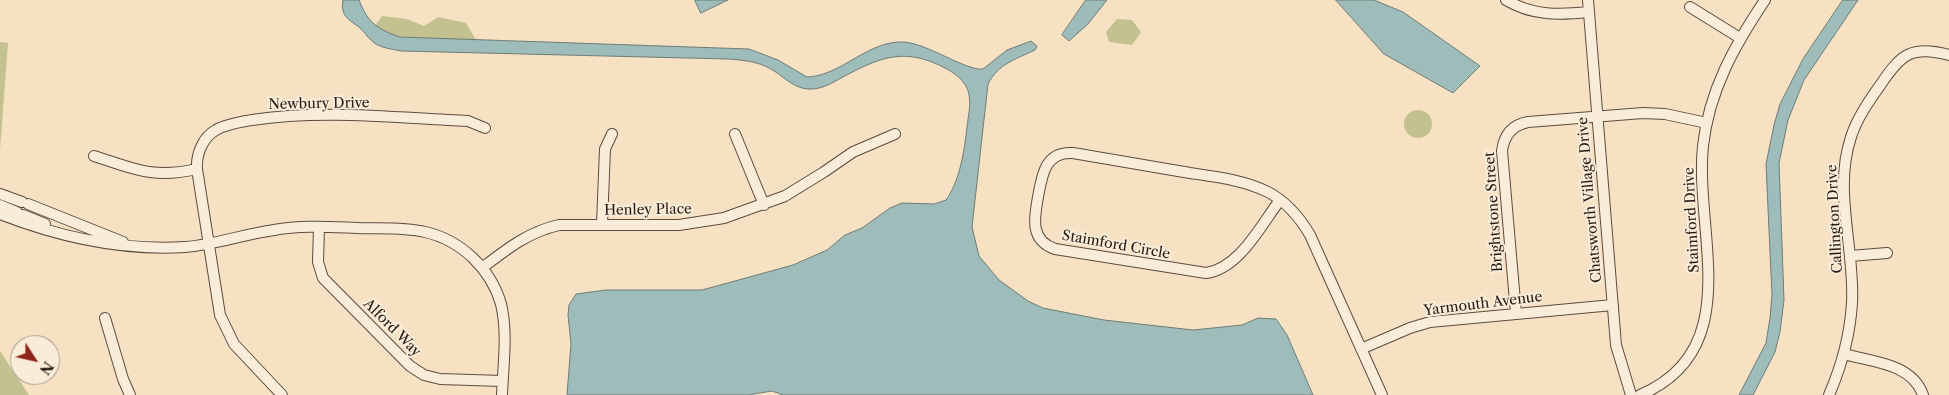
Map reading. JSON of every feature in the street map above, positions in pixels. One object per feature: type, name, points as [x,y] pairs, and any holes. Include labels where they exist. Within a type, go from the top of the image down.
[{"type":"street","points":[[1506,0],[1539,13],[1552,15],[1589,12]]},
{"type":"street","name":"Chatsworth Village Drive","points":[[1588,0],[1618,355],[1631,395]]},
{"type":"street","name":"Staimford Drive","points":[[1640,395],[1661,383],[1684,361],[1696,344],[1706,319],[1709,292],[1702,167],[1707,123],[1721,77],[1740,38],[1765,0]]},
{"type":"street","points":[[1690,7],[1740,38]]},
{"type":"street","name":"Callington Drive","points":[[1829,395],[1844,354],[1852,303],[1844,170],[1848,148],[1857,121],[1893,66],[1901,59],[1910,53],[1926,50],[1949,55]]},
{"type":"street","name":"Brightstone Street","points":[[1516,313],[1502,151],[1504,141],[1513,128],[1523,123],[1654,113],[1707,123]]},
{"type":"street","name":"Newbury Drive","points":[[282,395],[244,357],[226,330],[217,300],[197,169],[202,145],[213,131],[225,126],[263,119],[313,115],[468,121],[485,128]]},
{"type":"street","points":[[602,224],[605,149],[612,134]]},
{"type":"street","points":[[735,134],[764,205]]},
{"type":"street","name":"Henley Place","points":[[482,268],[520,239],[546,228],[573,224],[679,225],[724,218],[764,205],[805,185],[853,152],[895,134]]},
{"type":"street","name":"Staimford Circle","points":[[1068,152],[1244,183],[1280,200],[1236,259],[1224,268],[1206,273],[1056,249],[1042,241],[1036,232],[1034,222],[1043,169],[1053,157],[1068,152]]},
{"type":"street","points":[[94,156],[152,174],[172,175],[197,169]]},
{"type":"street","points":[[0,194],[129,244]]},
{"type":"street","points":[[1280,200],[1295,213],[1310,235],[1382,395]]},
{"type":"street","points":[[0,205],[74,237]]},
{"type":"street","points":[[0,214],[31,226],[104,244],[163,247],[208,244],[275,230],[319,227],[426,232],[438,236],[462,249],[482,268],[496,292],[503,317],[502,395]]},
{"type":"street","name":"Alford Way","points":[[319,227],[318,262],[323,278],[414,370],[434,378],[502,381]]},
{"type":"street","points":[[1850,256],[1887,253]]},
{"type":"street","name":"Yarmouth Avenue","points":[[1361,349],[1430,322],[1613,305]]},
{"type":"street","points":[[105,318],[130,395]]},
{"type":"street","points":[[1844,354],[1903,370],[1916,381],[1923,395]]},
{"type":"shaded area","points":[[382,16],[407,19],[424,26],[438,17],[466,23],[476,40],[423,39],[396,36],[384,32],[375,26]]},
{"type":"shaded area","points":[[1117,19],[1132,20],[1141,32],[1132,45],[1109,42],[1106,32]]},
{"type":"shaded area","points":[[0,42],[8,43],[0,150]]},
{"type":"shaded area","points":[[1418,110],[1428,114],[1432,124],[1428,134],[1418,138],[1408,134],[1404,124],[1408,114]]},
{"type":"shaded area","points":[[0,351],[10,366],[10,385],[22,385],[29,395],[0,395]]},
{"type":"water","points":[[343,0],[359,0],[374,24],[400,37],[749,49],[778,60],[807,77],[831,71],[878,46],[891,43],[904,42],[914,44],[967,66],[983,69],[1007,50],[1031,41],[1037,46],[1035,50],[1014,59],[1002,67],[988,84],[972,227],[979,256],[999,280],[1028,301],[1043,308],[1104,320],[1193,330],[1242,325],[1258,318],[1276,319],[1287,335],[1313,395],[783,395],[772,391],[748,395],[567,395],[571,344],[568,315],[569,305],[576,294],[606,290],[702,290],[793,265],[827,250],[845,235],[862,228],[890,208],[902,203],[934,204],[946,200],[952,191],[962,158],[970,105],[970,98],[966,87],[959,77],[947,69],[932,62],[906,56],[882,59],[826,86],[808,89],[796,86],[765,66],[728,59],[401,51],[385,48],[374,43],[346,17],[342,6]]},
{"type":"water","points":[[695,0],[728,0],[701,13]]},
{"type":"water","points":[[1086,0],[1107,0],[1088,24],[1069,41],[1062,35]]},
{"type":"water","points":[[1336,0],[1374,0],[1403,12],[1480,66],[1453,93],[1384,54]]},
{"type":"water","points":[[1843,0],[1858,0],[1804,80],[1788,120],[1779,163],[1784,300],[1780,332],[1775,352],[1753,395],[1739,395],[1766,343],[1770,318],[1772,295],[1766,164],[1774,125],[1780,104],[1803,59]]}]
